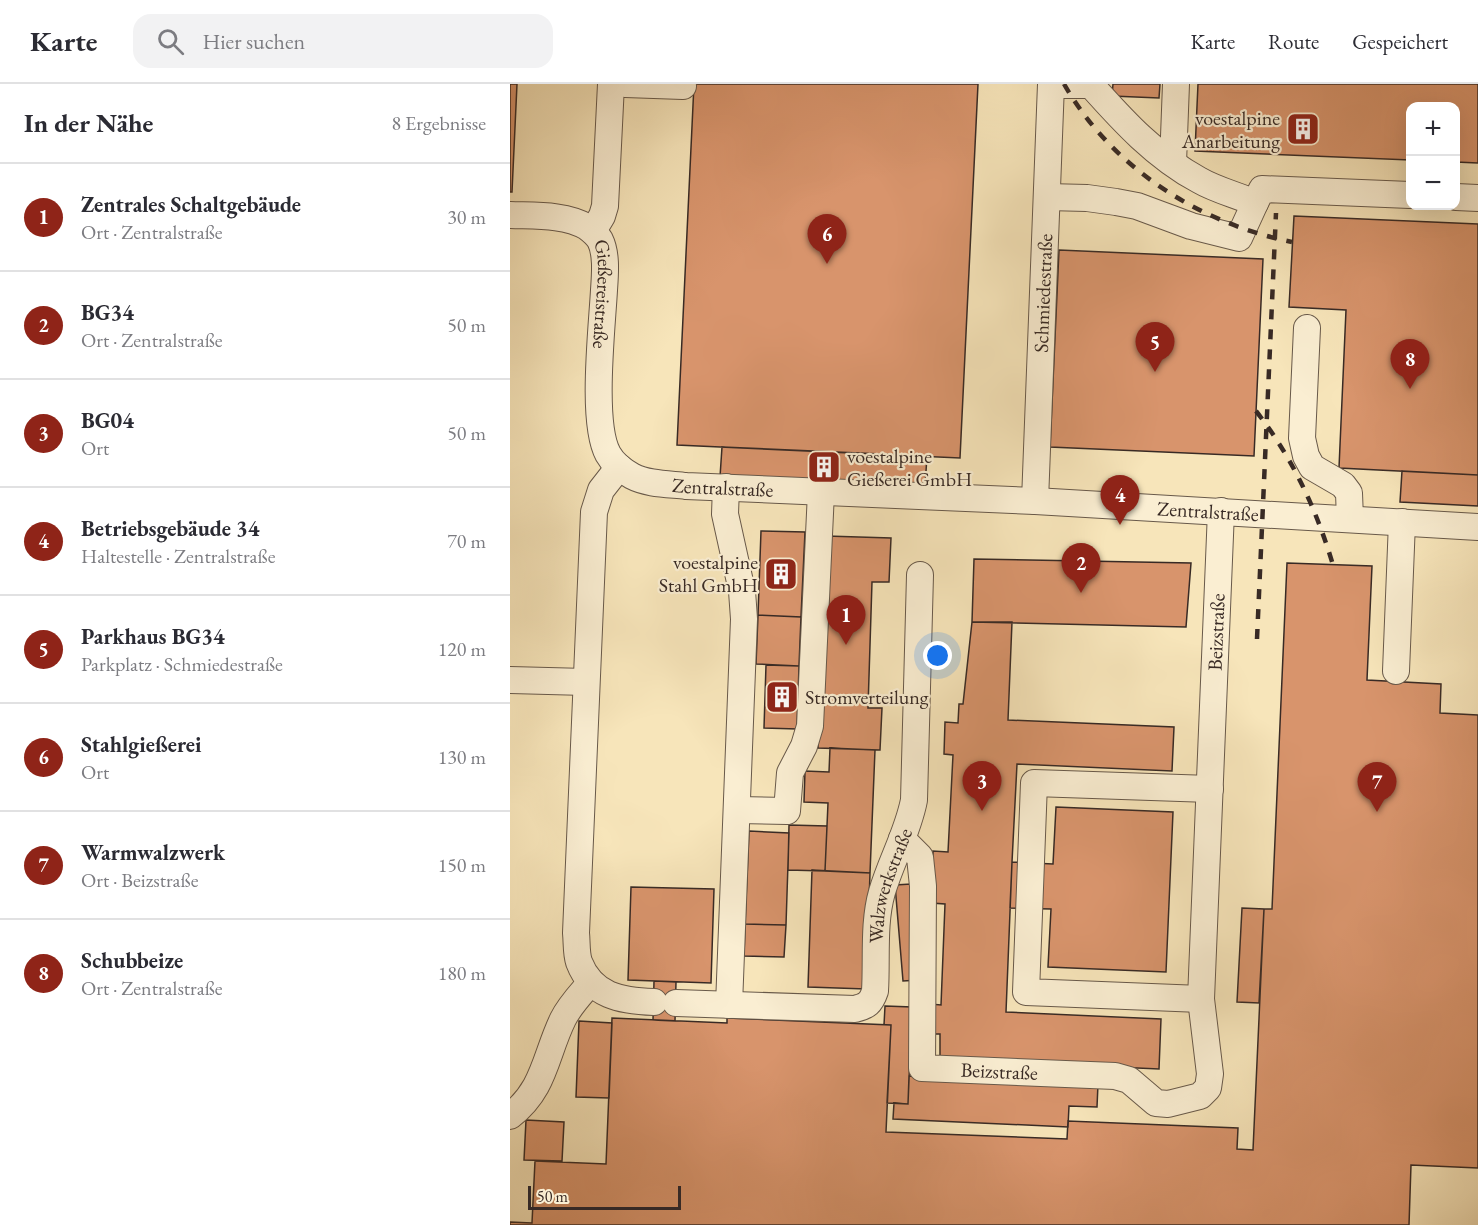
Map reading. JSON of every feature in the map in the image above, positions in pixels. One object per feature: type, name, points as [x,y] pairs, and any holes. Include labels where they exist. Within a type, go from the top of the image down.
[{"type":"street","name":"Gießereistraße","points":[[611,84],[605,206],[593,231],[600,240],[605,272],[599,407],[603,440],[608,455],[619,467]]},
{"type":"street","points":[[625,84],[683,86]]},
{"type":"street","points":[[1051,84],[1091,86],[1144,141],[1173,163],[1200,181],[1255,203]]},
{"type":"street","name":"Schmiedestraße","points":[[1035,501],[1051,84]]},
{"type":"street","points":[[1173,163],[1176,84]]},
{"type":"street","points":[[1047,197],[1087,198],[1137,206],[1191,226],[1239,238],[1262,189],[1406,195]]},
{"type":"street","points":[[1460,197],[1478,198]]},
{"type":"street","points":[[510,215],[551,217],[585,225],[593,231]]},
{"type":"street","points":[[1307,328],[1302,438],[1306,456],[1312,467],[1343,485],[1349,493],[1350,519]]},
{"type":"street","points":[[510,1116],[538,1085],[564,1018],[573,1002],[591,982],[579,961],[576,933],[594,512],[601,490],[619,467]]},
{"type":"street","name":"Zentralstraße","points":[[619,467],[633,477],[650,482],[686,486],[1035,501],[1478,527]]},
{"type":"street","points":[[726,488],[726,522],[742,591],[744,619],[729,1005]]},
{"type":"street","points":[[738,810],[787,811],[790,773],[808,737],[811,715],[821,492]]},
{"type":"street","name":"Beizstraße","points":[[903,839],[920,857],[923,886],[922,1068],[1115,1076],[1129,1080],[1156,1103],[1168,1104],[1200,1096],[1208,1088],[1210,1074],[1201,999],[1221,511]]},
{"type":"street","points":[[1396,671],[1402,522]]},
{"type":"street","name":"Walzwerkstraße","points":[[591,982],[608,996],[630,1001],[855,1009],[867,1006],[872,1000],[875,991],[878,912],[881,894],[911,819],[914,800],[920,575]]},
{"type":"street","points":[[510,680],[586,682]]},
{"type":"street","points":[[1201,999],[1026,992],[1034,783],[1210,789]]},
{"type":"building","points":[[510,84],[517,84],[512,192],[510,192]]},
{"type":"building","points":[[694,84],[978,84],[960,458],[677,445]]},
{"type":"building","points":[[1113,84],[1160,84],[1159,98],[1112,96]]},
{"type":"building","name":"voestalpine Anarbeitung","points":[[1198,84],[1478,84],[1478,163],[1460,162],[1460,102],[1406,102],[1406,160],[1195,151]]},
{"type":"building","points":[[1294,216],[1478,224],[1478,475],[1339,468],[1346,310],[1289,307]]},
{"type":"building","points":[[1059,250],[1263,259],[1254,456],[1050,447]]},
{"type":"building","name":"voestalpine Gießerei GmbH","points":[[722,447],[927,456],[925,487],[720,477]]},
{"type":"building","points":[[1402,471],[1478,475],[1478,506],[1400,502]]},
{"type":"building","name":"voestalpine Stahl GmbH","points":[[761,531],[805,532],[801,617],[758,615]]},
{"type":"building","points":[[826,536],[891,538],[889,582],[872,582],[868,708],[882,708],[880,750],[818,748]]},
{"type":"building","points":[[974,559],[1191,563],[1186,627],[972,622]]},
{"type":"building","points":[[1287,563],[1372,566],[1367,680],[1441,684],[1440,713],[1478,715],[1478,1168],[1411,1165],[1409,1225],[510,1225],[510,1222],[532,1223],[535,1161],[606,1164],[612,1018],[727,1023],[727,1018],[891,1025],[886,1132],[1067,1139],[1068,1121],[1238,1128],[1237,1149],[1253,1150],[1264,909],[1272,909]]},
{"type":"building","points":[[758,615],[801,617],[799,666],[756,664]]},
{"type":"building","points":[[972,622],[1012,622],[1008,720],[1174,727],[1172,771],[1017,764],[1012,862],[1006,1012],[1161,1019],[1159,1069],[940,1059],[940,1034],[929,1034],[930,1004],[941,1005],[945,904],[931,903],[933,851],[948,852],[953,755],[944,754],[945,722],[958,723],[959,704],[963,704]]},
{"type":"building","name":"Stromverteilung","points":[[766,665],[799,666],[797,729],[764,728]]},
{"type":"building","points":[[830,748],[875,750],[870,873],[825,871],[828,803],[804,802],[805,771],[829,772]]},
{"type":"building","points":[[1056,807],[1173,812],[1166,972],[1048,967],[1051,909],[1010,908],[1012,862],[1053,864]]},
{"type":"building","points":[[789,825],[827,826],[825,871],[788,870]]},
{"type":"building","points":[[749,831],[789,833],[786,925],[745,924]]},
{"type":"building","points":[[812,870],[870,873],[866,989],[808,987]]},
{"type":"building","points":[[911,884],[919,980],[903,981],[895,885]]},
{"type":"building","points":[[631,887],[714,889],[711,983],[628,980]]},
{"type":"building","points":[[1242,908],[1264,909],[1259,1003],[1237,1002]]},
{"type":"building","points":[[745,924],[786,925],[784,957],[744,956]]},
{"type":"building","points":[[654,981],[676,982],[675,1021],[653,1020]]},
{"type":"building","points":[[885,1006],[912,1007],[908,1104],[887,1103],[891,1025],[884,1025]]},
{"type":"building","points":[[579,1021],[612,1023],[609,1098],[576,1097]]},
{"type":"building","points":[[909,1076],[1098,1084],[1097,1107],[1069,1106],[1068,1127],[893,1119],[894,1103],[908,1104]]},
{"type":"building","points":[[526,1120],[564,1122],[562,1161],[524,1160]]},
{"type":"railway","points":[[1064,84],[1084,114],[1107,141],[1133,166],[1161,187],[1192,206],[1224,221],[1292,242]]},
{"type":"railway","points":[[1257,639],[1276,213]]},
{"type":"railway","points":[[1256,411],[1281,446],[1302,484],[1319,523],[1333,565]]},
{"type":"place","name":"voestalpine Anarbeitung","points":[[1303,129]]},
{"type":"place","name":"Stahlgießerei","points":[[827,264]]},
{"type":"place","name":"Parkhaus BG34","points":[[1155,372]]},
{"type":"place","name":"Schubbeize","points":[[1410,389]]},
{"type":"place","name":"voestalpine Gießerei GmbH","points":[[824,467]]},
{"type":"place","name":"Betriebsgebäude 34","points":[[1120,525]]},
{"type":"place","name":"voestalpine Stahl GmbH","points":[[781,574]]},
{"type":"place","name":"BG34","points":[[1081,593]]},
{"type":"place","name":"Zentrales Schaltgebäude","points":[[846,645]]},
{"type":"place","name":"Stromverteilung","points":[[782,697]]},
{"type":"place","name":"BG04","points":[[982,811]]},
{"type":"place","name":"Warmwalzwerk","points":[[1377,812]]}]
